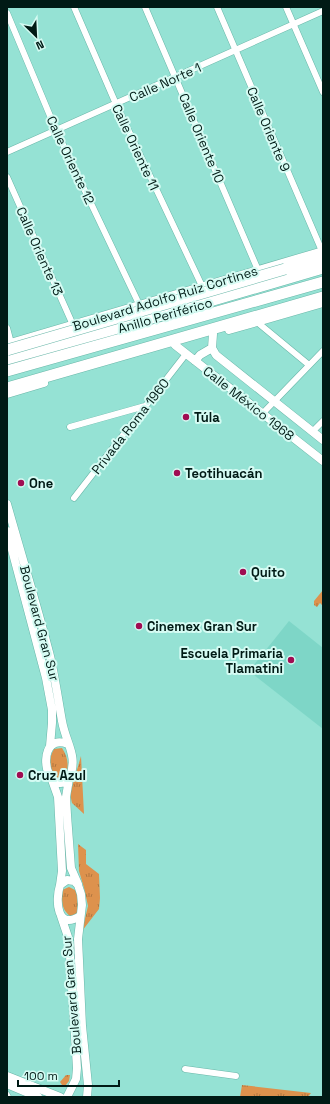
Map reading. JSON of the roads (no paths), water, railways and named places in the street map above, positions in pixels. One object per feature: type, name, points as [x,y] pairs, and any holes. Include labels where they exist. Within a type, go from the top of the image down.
[{"type":"highway","points":[[8,346],[323,253]]},
{"type":"highway","name":"Anillo Periférico","points":[[7,359],[323,268]]},
{"type":"highway","points":[[7,363],[323,275]]},
{"type":"highway","points":[[7,371],[323,282]]},
{"type":"highway","name":"Anillo Periférico","points":[[7,378],[192,325],[323,290]]},
{"type":"highway","points":[[7,388],[36,382],[55,373],[152,347],[323,297]]},
{"type":"highway","points":[[307,308],[323,301]]},
{"type":"highway","points":[[8,346],[111,330]]},
{"type":"highway","points":[[7,383],[42,374],[55,373]]},
{"type":"street","name":"Calle Oriente 11","points":[[74,7],[116,104],[202,286]]},
{"type":"street","name":"Calle Oriente 10","points":[[145,7],[258,270]]},
{"type":"street","name":"Calle Oriente 9","points":[[217,7],[323,253]]},
{"type":"street","points":[[286,7],[323,92]]},
{"type":"street","name":"Calle Norte 1","points":[[7,152],[323,11]]},
{"type":"street","name":"Calle Oriente 12","points":[[7,13],[56,130],[139,304]]},
{"type":"street","name":"Calle Oriente 13","points":[[7,177],[73,325]]},
{"type":"street","name":"Boulevard Adolfo Ruiz Cortines","points":[[8,346],[139,304],[323,253]]},
{"type":"street","points":[[7,394],[36,382],[307,308]]},
{"type":"street","points":[[257,322],[310,365]]},
{"type":"street","points":[[7,328],[8,346]]},
{"type":"street","name":"Calle México 1968","points":[[213,334],[212,348],[216,355],[323,440]]},
{"type":"street","name":"Calle México 1968","points":[[175,345],[323,461]]},
{"type":"street","points":[[195,361],[200,355],[212,348]]},
{"type":"street","points":[[263,413],[323,351]]},
{"type":"street","name":"Privada Roma 1960","points":[[74,498],[186,354]]},
{"type":"street","points":[[225,383],[231,381],[234,377],[235,370]]},
{"type":"street","points":[[234,390],[238,381],[245,377]]},
{"type":"street","points":[[70,428],[145,406]]},
{"type":"street","points":[[312,432],[323,421]]},
{"type":"street","name":"Boulevard Gran Sur","points":[[7,504],[49,691],[52,725],[50,746]]},
{"type":"street","name":"Boulevard Gran Sur","points":[[7,531],[22,570],[50,657],[68,744]]},
{"type":"street","points":[[60,742],[68,744],[73,753],[74,762],[66,797],[68,837],[71,868],[81,894],[82,905],[80,916],[70,920],[65,919],[61,915],[57,901],[62,871],[58,797],[46,763],[50,746],[60,742]]},
{"type":"street","points":[[52,780],[60,783],[69,779]]},
{"type":"street","points":[[60,885],[67,880],[71,880],[78,885]]},
{"type":"street","name":"Boulevard Gran Sur","points":[[61,915],[69,940],[78,1068],[76,1079],[66,1097]]},
{"type":"street","name":"Boulevard Gran Sur","points":[[80,916],[78,939],[82,1026],[88,1085],[87,1097]]},
{"type":"street","points":[[185,1069],[236,1076]]},
{"type":"street","points":[[7,1076],[60,1097]]},
{"type":"street","points":[[7,1084],[38,1097]]},
{"type":"place","name":"Túla","points":[[186,417]]},
{"type":"place","name":"Teotihuacán","points":[[177,473]]},
{"type":"place","name":"One","points":[[21,483]]},
{"type":"place","name":"Quito","points":[[243,572]]},
{"type":"place","name":"Cinemex Gran Sur","points":[[139,626]]},
{"type":"place","name":"Escuela Primaria Tlamatini","points":[[291,660]]},
{"type":"place","name":"Cruz Azul","points":[[20,775]]}]
